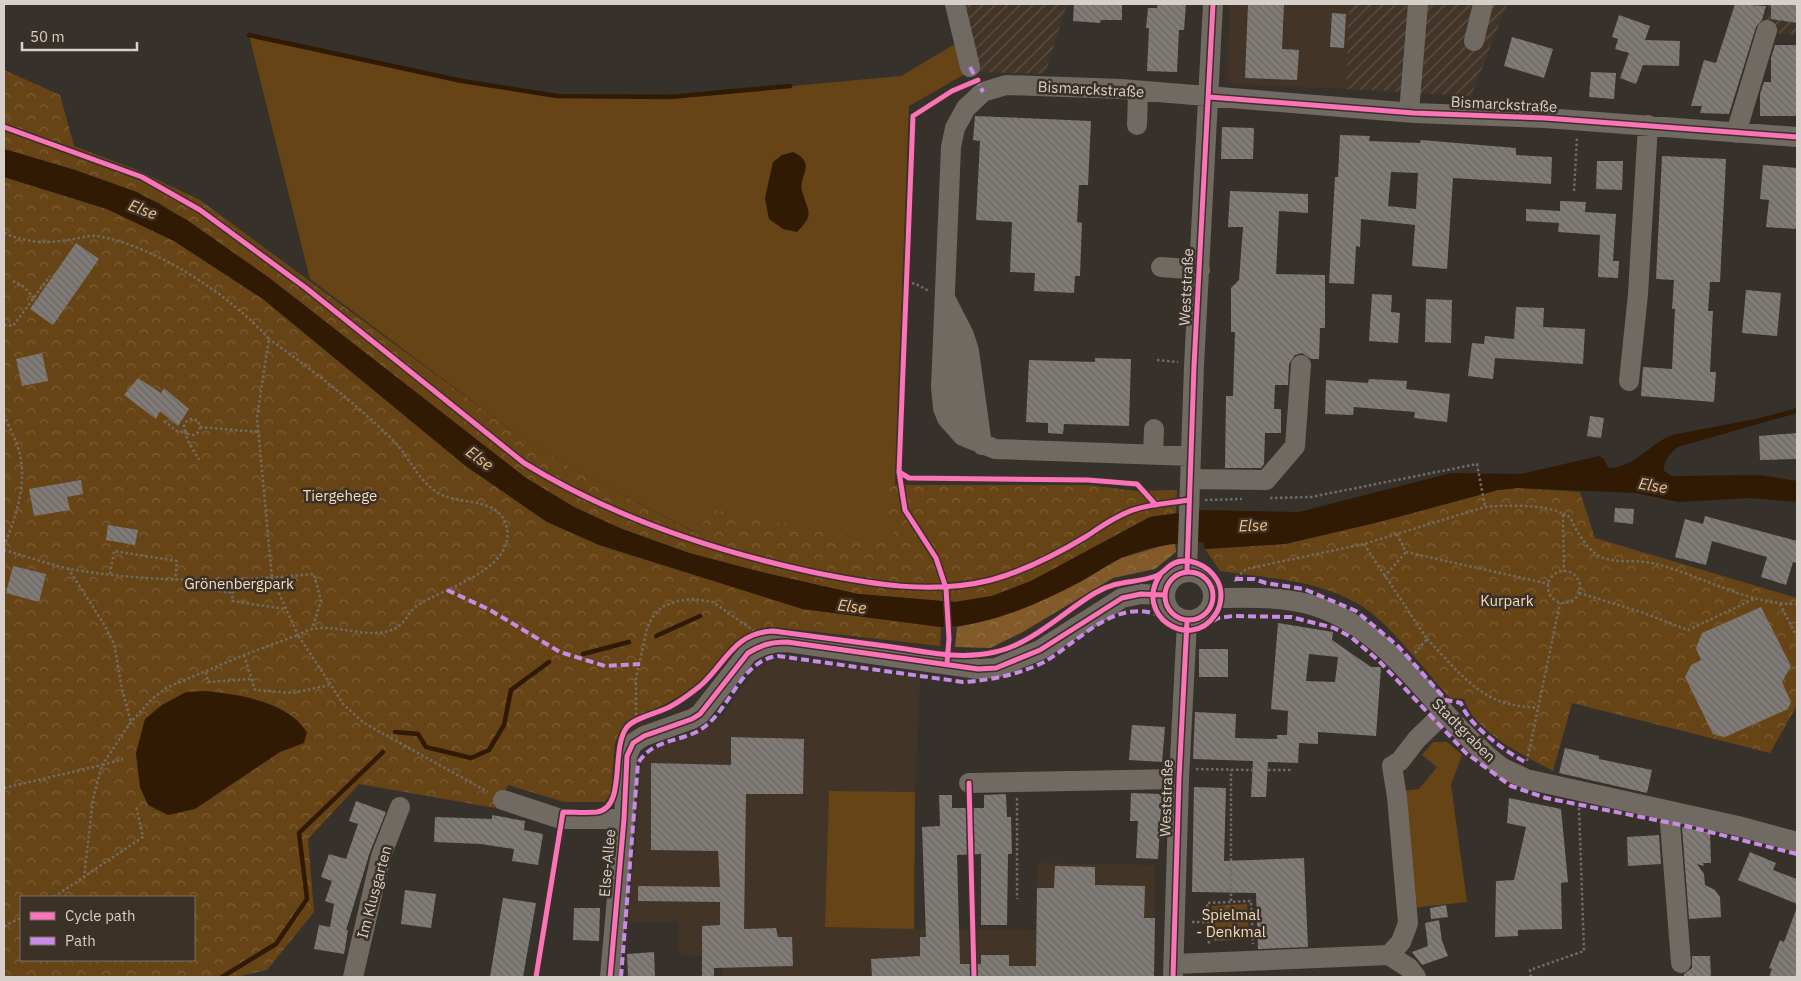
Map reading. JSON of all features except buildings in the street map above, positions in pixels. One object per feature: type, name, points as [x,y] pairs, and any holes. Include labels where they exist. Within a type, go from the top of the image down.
[{"type":"street","points":[[955,4],[970,67]]},
{"type":"street","name":"Weststraße","points":[[1187,571],[1188,504],[1213,4]]},
{"type":"street","points":[[1409,112],[1418,4]]},
{"type":"street","points":[[1474,41],[1483,4]]},
{"type":"street","points":[[1736,133],[1767,30]]},
{"type":"street","name":"Bismarckstraße","points":[[948,305],[951,147],[955,128],[966,108],[983,92],[1006,85],[1138,90],[1409,112],[1578,120],[1797,137]]},
{"type":"street","points":[[1138,90],[1138,125]]},
{"type":"street","points":[[1629,381],[1638,294],[1648,125]]},
{"type":"street","points":[[1161,267],[1200,270]]},
{"type":"street","points":[[948,305],[963,436],[995,449],[1191,456]]},
{"type":"street","points":[[948,305],[964,335],[970,352],[982,445]]},
{"type":"street","points":[[1190,479],[1266,480],[1295,446],[1301,365]]},
{"type":"street","points":[[1153,455],[1154,429]]},
{"type":"street","points":[[1187,571],[1203,576],[1223,598],[1203,616],[1187,625],[1173,616],[1168,610],[1164,595],[1169,581],[1174,576],[1187,571]]},
{"type":"street","name":"Else-Allee","points":[[610,977],[624,819],[627,756],[633,743],[644,736],[692,719],[700,714],[748,653],[758,646],[773,642],[786,642],[978,669],[996,668],[1040,650],[1122,598],[1141,594],[1164,595]]},
{"type":"street","name":"Stadtgraben","points":[[1223,598],[1290,601],[1331,612],[1367,634],[1403,666],[1444,713],[1496,762],[1526,779],[1797,842]]},
{"type":"street","name":"Weststraße","points":[[1174,970],[1179,774],[1187,625]]},
{"type":"street","points":[[1388,955],[1402,942],[1408,923],[1397,798],[1392,766],[1400,761],[1417,739],[1444,713]]},
{"type":"street","points":[[969,783],[1179,774]]},
{"type":"street","points":[[503,800],[561,819],[624,819]]},
{"type":"street","name":"Im Klusgarten","points":[[353,977],[381,856],[400,808]]},
{"type":"street","points":[[1672,812],[1670,823],[1681,963]]},
{"type":"street","points":[[1174,970],[1251,949],[1388,955],[1409,968],[1416,977]]},
{"type":"path","points":[[1574,191],[1578,120]]},
{"type":"path","points":[[4,233],[30,242],[96,236],[169,261],[253,321],[269,339],[319,375],[372,420],[400,447],[421,479],[436,492],[453,500],[483,504],[496,510],[507,526],[508,533],[503,549],[492,564],[475,576],[429,598],[414,608],[404,622],[394,629],[378,633],[312,629],[166,688],[152,699],[132,722],[102,765],[92,807],[84,878]]},
{"type":"path","points":[[4,325],[13,326],[50,276]]},
{"type":"path","points":[[13,281],[23,286],[34,298]]},
{"type":"path","points":[[907,282],[916,284],[948,305]]},
{"type":"path","points":[[269,339],[257,417],[272,578],[298,635],[329,685],[344,705],[364,723],[503,800]]},
{"type":"path","points":[[4,415],[20,454],[22,475],[18,503],[4,548],[68,568],[175,580],[234,580],[314,574],[321,601],[312,629]]},
{"type":"path","points":[[164,421],[178,432],[186,432],[194,435],[200,427],[197,420],[190,419],[184,424],[186,432],[187,439],[199,460]]},
{"type":"path","points":[[200,427],[258,432]]},
{"type":"path","points":[[1264,498],[1311,497],[1477,464],[1485,507]]},
{"type":"path","points":[[1188,504],[1245,499]]},
{"type":"path","points":[[1187,625],[1206,625],[1214,616],[1235,579],[1246,569],[1364,544],[1485,507],[1531,507],[1563,514],[1570,517],[1582,539],[1602,557],[1650,563],[1756,598],[1780,604],[1797,604]]},
{"type":"path","points":[[1563,514],[1564,571]]},
{"type":"path","points":[[1397,534],[1406,552]]},
{"type":"path","points":[[1364,544],[1427,639],[1475,686],[1490,697],[1506,703],[1538,708]]},
{"type":"path","points":[[110,574],[114,551],[177,561],[175,580]]},
{"type":"path","points":[[1384,576],[1406,552]]},
{"type":"path","points":[[1406,552],[1548,584]]},
{"type":"path","points":[[68,568],[105,626],[114,644],[122,689],[132,722]]},
{"type":"path","points":[[1564,571],[1571,572],[1578,579],[1579,593],[1572,601],[1560,603],[1550,594],[1548,584],[1553,576],[1564,571]]},
{"type":"path","points":[[204,580],[203,588],[233,593]]},
{"type":"path","points":[[234,580],[232,601],[285,608]]},
{"type":"path","points":[[1579,593],[1641,612],[1688,630],[1756,598]]},
{"type":"path","points":[[636,722],[636,678],[647,629],[652,618],[662,607],[677,601],[693,599],[713,602],[756,632]]},
{"type":"path","points":[[1526,779],[1527,763],[1560,603]]},
{"type":"path","points":[[1780,604],[1797,637]]},
{"type":"path","points":[[749,637],[756,632],[765,631]]},
{"type":"path","points":[[1403,666],[1427,639]]},
{"type":"path","points":[[244,655],[255,690],[293,693],[329,685]]},
{"type":"path","points":[[206,672],[208,682],[252,679]]},
{"type":"path","points":[[628,726],[642,719]]},
{"type":"path","points":[[4,788],[123,759]]},
{"type":"path","points":[[1231,770],[1231,902]]},
{"type":"path","points":[[1179,774],[1252,770]]},
{"type":"path","points":[[1268,770],[1293,770]]},
{"type":"path","points":[[1017,782],[1017,899]]},
{"type":"path","points":[[1531,977],[1530,970],[1584,951],[1578,792]]},
{"type":"path","points":[[56,896],[143,837],[136,805]]},
{"type":"path","points":[[1218,946],[1210,946],[1208,903],[1251,901],[1251,949]]},
{"type":"path","points":[[4,926],[20,918]]},
{"type":"path","points":[[1175,923],[1208,922]]},
{"type":"shaded area","points":[[964,4],[1067,4],[1045,74],[979,72]]},
{"type":"shaded area","points":[[1230,4],[1349,4],[1346,89],[1233,84],[1227,79]]},
{"type":"shaded area","points":[[1349,4],[1507,4],[1471,96],[1346,89]]},
{"type":"shaded area","points":[[1766,4],[1797,4],[1797,35],[1774,33],[1764,22],[1769,5]]},
{"type":"shaded area","points":[[778,659],[920,679],[915,792],[829,792],[826,927],[1036,930],[1037,863],[1155,865],[1154,977],[723,977],[722,957],[679,955],[679,921],[627,921],[636,845],[641,761],[658,746],[704,730],[723,715],[755,670],[766,662]]},
{"type":"green space","points":[[249,35],[462,81],[557,96],[670,97],[901,76],[960,41],[965,74],[909,106],[895,485],[1087,485],[1136,491],[1024,556],[699,534],[575,470],[516,434],[310,279]]},
{"type":"green space","points":[[4,70],[60,95],[74,146],[137,170],[200,200],[516,434],[575,470],[698,534],[710,509],[898,546],[881,486],[895,485],[1087,485],[1136,491],[1177,490],[1176,513],[1150,517],[1031,581],[992,596],[955,602],[858,594],[689,553],[622,529],[574,507],[526,478],[268,277],[158,202],[75,170],[4,149]]},
{"type":"green space","name":"Grönenbergpark","points":[[4,177],[107,209],[174,241],[263,299],[467,467],[599,545],[803,609],[941,627],[940,646],[773,627],[759,629],[748,634],[738,640],[706,676],[688,690],[662,706],[625,722],[615,743],[611,793],[605,802],[564,802],[508,785],[495,808],[359,784],[308,839],[314,912],[267,970],[235,977],[4,977]]},
{"type":"green space","name":"Kurpark","points":[[1518,488],[1580,492],[1595,538],[1797,598],[1797,705],[1770,753],[1572,703],[1553,771],[1515,750],[1490,733],[1470,711],[1464,699],[1450,698],[1395,635],[1360,605],[1327,590],[1310,585],[1220,571],[1205,549],[1285,544],[1379,522],[1498,490]]},
{"type":"green space","points":[[1175,542],[1176,552],[1155,569],[1113,578],[1021,633],[990,648],[955,647],[957,627],[976,623],[1078,583],[1121,558]]},
{"type":"green space","points":[[1433,742],[1447,742],[1462,755],[1451,785],[1467,902],[1412,908],[1402,791],[1419,789],[1437,767],[1422,755]]},
{"type":"green space","points":[[829,791],[915,792],[914,929],[825,927]]},
{"type":"green space","name":"Spielmal - Denkmal","points":[[1247,904],[1249,939],[1214,941],[1212,906]]},
{"type":"water","name":"Else","points":[[4,149],[75,170],[137,192],[187,220],[268,277],[526,478],[574,507],[622,529],[689,553],[858,594],[955,602],[992,596],[1031,581],[1150,517],[1202,510],[1299,512],[1451,473],[1521,474],[1599,456],[1603,458],[1609,468],[1618,467],[1634,460],[1672,435],[1760,418],[1797,408],[1797,413],[1678,447],[1668,458],[1664,471],[1672,476],[1759,475],[1797,481],[1797,502],[1751,498],[1678,502],[1636,493],[1518,488],[1498,490],[1379,522],[1285,544],[1205,549],[1203,542],[1193,542],[1151,548],[1121,558],[1046,599],[1012,613],[977,623],[941,627],[803,609],[599,545],[547,522],[467,467],[263,299],[174,241],[107,209],[4,177]]},
{"type":"water","points":[[793,152],[800,156],[806,165],[801,185],[808,208],[808,217],[797,232],[783,229],[769,219],[765,198],[773,162],[782,155]]},
{"type":"water","points":[[206,691],[262,701],[275,706],[288,713],[307,732],[304,743],[280,752],[195,809],[168,815],[148,805],[140,787],[136,753],[145,719],[162,705],[186,692]]},
{"type":"waterway","points":[[249,35],[462,81],[557,96],[670,97],[790,86]]},
{"type":"waterway","points":[[656,636],[700,616]]},
{"type":"waterway","points":[[583,654],[629,642]]},
{"type":"waterway","points":[[395,732],[418,734],[426,747],[471,758],[489,750],[504,725],[511,690],[549,662]]},
{"type":"waterway","points":[[222,977],[276,944],[307,899],[299,833],[383,752]]},
{"type":"marked path","points":[[970,67],[983,92]]},
{"type":"marked path","points":[[1235,579],[1254,579],[1266,583],[1304,589],[1356,611],[1399,647],[1446,700],[1461,703],[1479,729],[1527,763]]},
{"type":"marked path","points":[[447,590],[490,610],[560,652],[605,666],[640,664]]},
{"type":"marked path","points":[[621,977],[638,763],[653,748],[690,735],[708,724],[756,665],[766,659],[778,656],[963,682],[984,680],[1013,674],[1042,663],[1111,617],[1142,611],[1159,615]]},
{"type":"marked path","points":[[1213,621],[1218,618],[1233,616],[1291,617],[1334,628],[1351,637],[1379,661],[1466,753],[1511,786],[1546,798],[1686,826],[1797,854]]},
{"type":"cycle path","points":[[1187,571],[1194,366],[1213,4]]},
{"type":"cycle path","points":[[947,663],[949,639],[946,588],[936,558],[905,510],[899,472],[913,116],[952,91],[978,80]]},
{"type":"cycle path","points":[[1209,97],[1414,113],[1545,118],[1797,137]]},
{"type":"cycle path","points":[[4,127],[142,177],[200,210],[306,288],[524,463],[592,500],[663,530],[699,542],[812,572],[879,584],[946,587],[991,580],[1016,572],[1064,549],[1127,512],[1146,506],[1189,500]]},
{"type":"cycle path","points":[[899,472],[909,478],[1088,480],[1137,484],[1156,505]]},
{"type":"cycle path","points":[[536,977],[563,812],[597,812],[606,808],[612,800],[615,789],[619,749],[627,727],[640,719],[679,702],[700,686],[731,651],[748,637],[773,631],[931,653],[969,655],[995,652],[1009,648],[1034,635],[1095,593],[1119,584],[1156,576],[1171,565],[1184,561],[1190,561],[1203,566],[1217,580],[1221,598],[1215,615],[1204,626],[1192,630],[1179,629],[1168,624],[1159,615],[1154,603],[1154,590],[1160,575]]},
{"type":"cycle path","points":[[1184,572],[1194,572],[1203,576],[1209,582],[1212,587],[1213,596],[1212,605],[1203,616],[1194,620],[1184,620],[1175,616],[1169,610],[1165,601],[1165,591],[1169,582],[1175,576],[1184,572]]},
{"type":"cycle path","points":[[610,977],[624,819],[627,756],[633,743],[644,736],[692,719],[700,714],[748,653],[766,644],[787,642],[978,669],[996,668],[1040,650],[1122,598],[1141,594],[1164,595]]},
{"type":"cycle path","points":[[1173,977],[1179,779],[1187,621]]},
{"type":"cycle path","points":[[969,783],[974,977]]},
{"type":"park label","name":"Tiergehege","points":[[340,495]]}]
